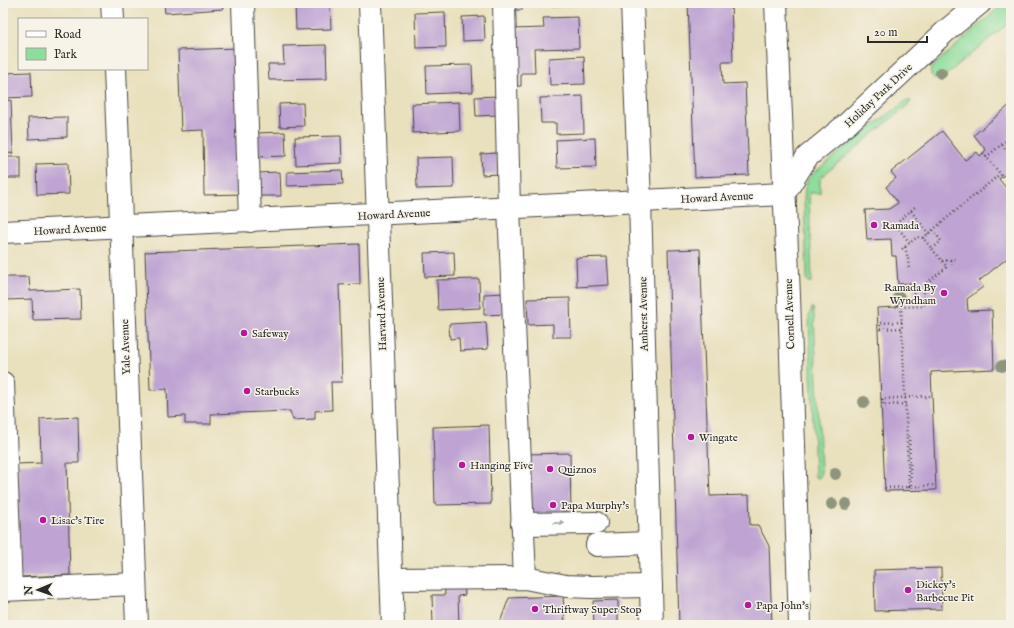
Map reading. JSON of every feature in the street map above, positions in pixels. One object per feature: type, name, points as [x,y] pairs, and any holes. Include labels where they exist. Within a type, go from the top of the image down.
[{"type":"street","points":[[112,3],[113,18]]},
{"type":"street","points":[[243,3],[250,221]]},
{"type":"street","name":"Harvard Avenue","points":[[370,3],[393,625]]},
{"type":"street","points":[[504,3],[509,208],[524,578]]},
{"type":"street","name":"Amherst Avenue","points":[[632,3],[640,201],[652,625]]},
{"type":"street","name":"Cornell Avenue","points":[[776,3],[800,625]]},
{"type":"street","name":"Holiday Park Drive","points":[[784,194],[807,157],[847,124],[947,30],[980,3]]},
{"type":"street","name":"Yale Avenue","points":[[114,70],[137,625]]},
{"type":"street","name":"Howard Avenue","points":[[3,232],[784,194]]},
{"type":"street","points":[[3,383],[7,590],[135,584]]},
{"type":"street","points":[[522,524],[596,523]]},
{"type":"street","points":[[597,545],[650,544]]},
{"type":"street","points":[[392,579],[524,578],[566,586],[651,586]]},
{"type":"path","points":[[986,157],[1011,137]]},
{"type":"path","points":[[1002,144],[1011,156]]},
{"type":"path","points":[[902,250],[910,242],[917,238],[923,238],[1002,176],[983,153]]},
{"type":"path","points":[[910,242],[899,229],[899,221],[916,206]]},
{"type":"path","points":[[911,211],[928,234]]},
{"type":"path","points":[[890,229],[899,229]]},
{"type":"path","points":[[932,249],[941,241],[933,230]]},
{"type":"path","points":[[923,238],[946,267],[924,285],[924,306]]},
{"type":"path","points":[[905,247],[911,264],[909,269]]},
{"type":"path","points":[[942,261],[956,259]]},
{"type":"path","points":[[950,260],[954,266]]},
{"type":"path","points":[[897,305],[901,305],[901,307],[928,306]]},
{"type":"path","points":[[885,488],[911,487],[901,307]]},
{"type":"path","points":[[902,322],[880,323],[880,329],[904,328],[909,487],[936,486]]},
{"type":"path","points":[[907,404],[884,405],[883,398],[932,396]]},
{"type":"green space","points":[[1004,3],[1011,3],[1011,21],[941,79],[936,79],[932,76],[931,68]]},
{"type":"green space","points":[[906,101],[911,101],[820,178],[820,193],[809,193],[812,282],[809,282],[807,280],[804,200],[805,188],[808,179],[845,147]]},
{"type":"green space","points":[[812,308],[814,317],[821,470],[820,477],[818,478],[815,477],[809,316]]},
{"type":"building","points":[[164,3],[222,3],[223,9],[165,13]]},
{"type":"building","points":[[295,3],[330,3],[331,29],[296,30]]},
{"type":"building","points":[[511,3],[522,3],[522,10],[511,10]]},
{"type":"building","points":[[549,3],[580,3],[580,5],[549,6]]},
{"type":"building","points":[[688,3],[731,3],[733,62],[722,62],[723,84],[745,83],[749,175],[695,177]]},
{"type":"building","points":[[445,12],[446,47],[416,48],[415,13]]},
{"type":"building","points":[[484,16],[485,40],[463,41],[462,17]]},
{"type":"building","points":[[578,17],[579,48],[534,49],[535,73],[521,73],[521,86],[514,86],[512,29],[544,28],[543,18]]},
{"type":"building","points":[[326,45],[327,79],[269,80],[268,64],[284,64],[283,46]]},
{"type":"building","points":[[238,48],[243,194],[204,195],[203,130],[181,131],[178,50]]},
{"type":"building","points":[[584,56],[585,84],[550,85],[549,58]]},
{"type":"building","points":[[472,65],[473,92],[427,94],[426,66]]},
{"type":"building","points":[[31,72],[32,97],[3,98],[3,73]]},
{"type":"building","points":[[498,96],[499,115],[476,116],[475,97]]},
{"type":"building","points":[[583,96],[584,133],[556,134],[556,123],[541,123],[540,98]]},
{"type":"building","points":[[11,100],[13,153],[3,154],[3,101]]},
{"type":"building","points":[[459,102],[460,131],[413,133],[412,104]]},
{"type":"building","points":[[303,103],[304,126],[280,127],[279,104]]},
{"type":"building","name":"Ramada By Wyndham","points":[[1011,104],[1011,170],[999,179],[1011,194],[1011,255],[979,281],[983,287],[967,299],[968,311],[992,310],[994,369],[931,372],[936,490],[885,491],[877,308],[897,307],[897,302],[914,301],[913,283],[898,284],[896,256],[892,256],[891,239],[867,240],[865,210],[889,209],[898,203],[886,187],[896,178],[891,172],[942,131],[965,160],[977,152],[980,156],[986,150],[974,135]]},
{"type":"building","points":[[67,117],[67,137],[29,139],[28,118]]},
{"type":"building","points":[[285,132],[286,156],[257,157],[256,133]]},
{"type":"building","points":[[341,136],[342,163],[296,165],[295,137]]},
{"type":"building","points":[[595,138],[596,167],[557,168],[556,140]]},
{"type":"building","points":[[497,153],[498,174],[482,175],[481,154]]},
{"type":"building","points":[[3,157],[21,157],[21,178],[3,178]]},
{"type":"building","points":[[453,157],[454,188],[417,189],[416,158]]},
{"type":"building","points":[[68,163],[69,194],[37,195],[36,164]]},
{"type":"building","points":[[342,170],[343,184],[287,186],[287,172]]},
{"type":"building","points":[[280,172],[281,196],[258,196],[257,173]]},
{"type":"building","name":"Safeway","points":[[359,244],[360,284],[339,285],[342,382],[331,382],[332,410],[315,411],[315,419],[293,420],[290,411],[211,414],[211,424],[185,424],[185,416],[168,417],[167,389],[150,390],[145,252]]},
{"type":"building","name":"Wingate","points":[[700,249],[710,496],[749,495],[750,525],[758,525],[769,546],[772,625],[679,625],[668,250]]},
{"type":"building","points":[[454,252],[455,276],[425,277],[424,253]]},
{"type":"building","points":[[607,257],[609,285],[577,287],[576,258]]},
{"type":"building","points":[[5,277],[29,277],[30,291],[80,289],[81,319],[33,320],[32,299],[6,300]]},
{"type":"building","points":[[479,279],[480,308],[438,310],[437,280]]},
{"type":"building","points":[[506,293],[507,314],[484,315],[484,294]]},
{"type":"building","points":[[570,298],[571,337],[553,337],[553,324],[528,325],[527,299]]},
{"type":"building","points":[[486,322],[488,349],[460,351],[459,338],[450,339],[449,324]]},
{"type":"building","name":"Lisac's Tire","points":[[78,417],[79,463],[67,463],[70,575],[20,577],[17,464],[41,463],[40,419]]},
{"type":"building","name":"Hanging Five","points":[[489,425],[491,504],[435,505],[433,427]]},
{"type":"building","points":[[570,453],[571,517],[528,518],[526,454]]},
{"type":"building","name":"Dickey's Barbecue Pit","points":[[941,568],[942,609],[875,611],[874,570]]},
{"type":"building","points":[[464,582],[465,595],[458,596],[459,625],[433,625],[432,595],[445,595],[444,583]]},
{"type":"building","name":"Thriftway Super Stop","points":[[563,596],[565,625],[499,625],[509,598]]},
{"type":"building","points":[[618,600],[618,625],[594,625],[593,601]]},
{"type":"place","name":"Ramada","points":[[874,225]]},
{"type":"place","name":"Ramada By Wyndham","points":[[944,293]]},
{"type":"place","name":"Safeway","points":[[244,333]]},
{"type":"place","name":"Starbucks","points":[[247,391]]},
{"type":"place","name":"Wingate","points":[[691,437]]},
{"type":"place","name":"Hanging Five","points":[[462,465]]},
{"type":"place","name":"Quiznos","points":[[550,469]]},
{"type":"place","name":"Papa Murphy's","points":[[553,505]]},
{"type":"place","name":"Lisac's Tire","points":[[43,520]]},
{"type":"place","name":"Dickey's Barbecue Pit","points":[[908,590]]},
{"type":"place","name":"Papa John's","points":[[748,605]]},
{"type":"place","name":"Thriftway Super Stop","points":[[535,609]]}]
